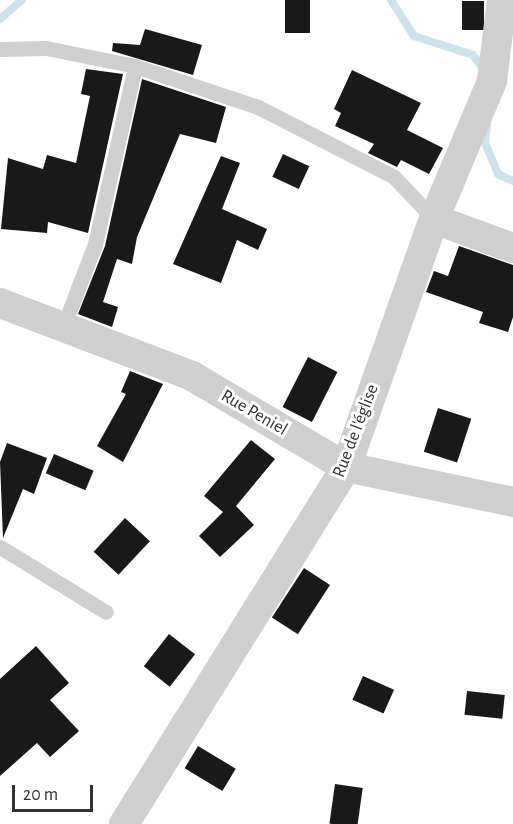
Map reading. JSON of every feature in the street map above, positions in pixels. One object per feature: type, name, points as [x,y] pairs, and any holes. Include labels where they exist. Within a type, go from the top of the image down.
[{"type":"street","name":"Rue de l'église","points":[[124,824],[346,467],[434,219],[492,81],[502,0]]},
{"type":"street","points":[[434,219],[513,248]]},
{"type":"street","name":"Rue Peniel","points":[[0,303],[64,325],[192,376],[346,467],[513,502]]},
{"type":"lane","points":[[0,49],[46,48],[135,66],[258,107],[394,177],[434,219]]},
{"type":"lane","points":[[64,325],[95,244],[135,66]]},
{"type":"lane","points":[[0,547],[106,612]]},
{"type":"building","points":[[285,0],[310,0],[310,33],[285,33]]},
{"type":"building","points":[[462,1],[484,1],[484,30],[462,30]]},
{"type":"building","points":[[145,29],[202,45],[193,75],[112,51],[113,43],[140,45]]},
{"type":"building","points":[[86,69],[123,74],[88,233],[48,222],[47,233],[1,229],[8,158],[43,169],[47,155],[76,163],[90,96],[81,94]]},
{"type":"building","points":[[352,70],[421,103],[407,130],[443,148],[429,174],[401,160],[397,167],[368,153],[374,144],[335,126],[341,113],[334,109]]},
{"type":"building","points":[[142,79],[226,107],[216,143],[180,134],[137,237],[132,264],[117,259],[103,302],[118,307],[112,327],[78,314],[105,246]]},
{"type":"building","points":[[283,154],[309,166],[299,189],[272,177]]},
{"type":"building","points":[[221,156],[240,163],[222,209],[267,229],[258,250],[237,240],[221,283],[173,264]]},
{"type":"building","points":[[459,246],[513,265],[513,317],[508,332],[479,323],[483,312],[426,292],[434,271],[448,276]]},
{"type":"building","points":[[308,357],[337,372],[312,422],[283,407]]},
{"type":"building","points":[[130,371],[163,384],[123,462],[97,446],[126,394],[121,392]]},
{"type":"building","points":[[438,408],[471,419],[457,463],[424,452]]},
{"type":"building","points":[[251,440],[275,459],[236,506],[254,525],[220,557],[199,536],[223,512],[204,496]]},
{"type":"building","points":[[7,443],[47,458],[34,494],[23,489],[3,538],[0,462]]},
{"type":"building","points":[[54,454],[94,471],[85,490],[46,473]]},
{"type":"building","points":[[125,518],[150,541],[118,575],[94,552]]},
{"type":"building","points":[[304,568],[330,585],[298,634],[272,617]]},
{"type":"building","points":[[169,634],[195,654],[170,687],[144,666]]},
{"type":"building","points":[[36,646],[69,683],[50,700],[79,731],[50,757],[37,743],[0,776],[0,679]]},
{"type":"building","points":[[363,676],[394,690],[383,714],[352,700]]},
{"type":"building","points":[[467,691],[505,695],[502,719],[464,715]]},
{"type":"building","points":[[198,746],[236,769],[222,791],[185,768]]},
{"type":"building","points":[[335,784],[363,788],[358,824],[329,824]]},
{"type":"waterway","points":[[0,19],[22,0]]},
{"type":"waterway","points":[[391,0],[414,36],[473,55],[485,72]]},
{"type":"waterway","points":[[487,125],[485,143],[498,174],[513,181]]}]
